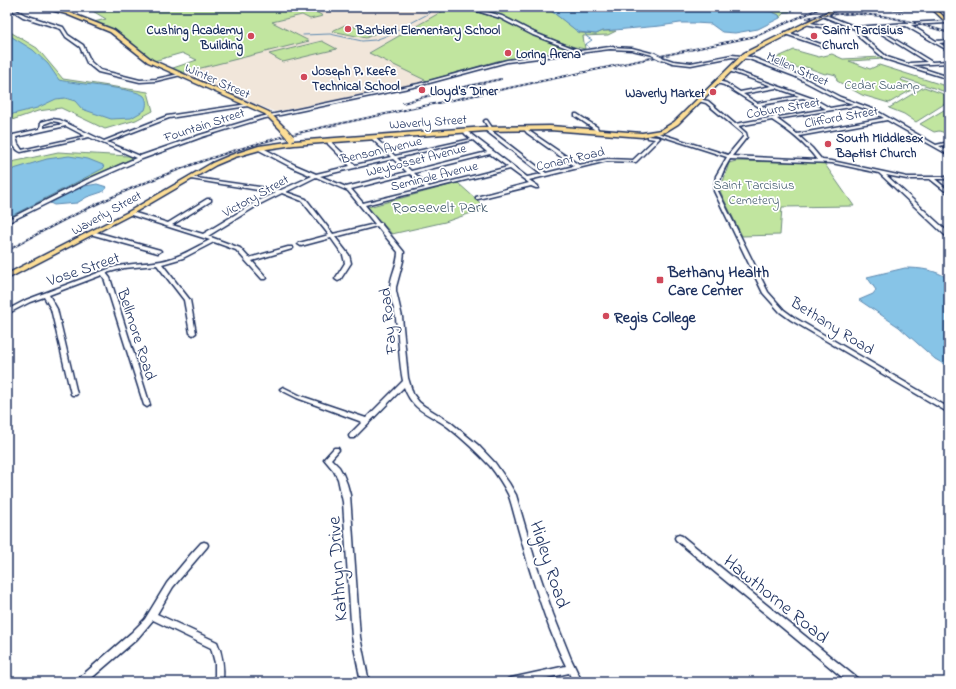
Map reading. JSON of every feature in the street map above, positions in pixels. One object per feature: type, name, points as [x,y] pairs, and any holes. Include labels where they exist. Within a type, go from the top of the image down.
[{"type":"main road","name":"Winter Street","points":[[40,7],[67,13],[112,31],[145,58],[270,116],[293,140]]},
{"type":"main road","name":"Waverly Street","points":[[7,277],[92,234],[227,158],[259,148],[293,140],[329,140],[465,130],[525,128],[654,136],[672,127],[742,58],[786,33],[840,7]]},
{"type":"main road","points":[[933,8],[948,23]]},
{"type":"street","points":[[9,7],[24,16],[62,28],[67,36],[82,46],[89,63],[99,71],[140,82],[179,75]]},
{"type":"street","points":[[454,7],[477,10],[501,17],[534,34],[578,52]]},
{"type":"street","points":[[891,8],[933,8]]},
{"type":"street","points":[[823,15],[856,28],[906,24],[948,23]]},
{"type":"street","points":[[806,23],[836,29]]},
{"type":"street","points":[[906,24],[949,50]]},
{"type":"street","points":[[873,26],[931,63]]},
{"type":"street","points":[[856,28],[861,37],[884,58],[948,77]]},
{"type":"street","points":[[786,33],[824,46]]},
{"type":"street","points":[[935,42],[949,41]]},
{"type":"street","points":[[570,48],[601,49]]},
{"type":"street","points":[[566,54],[570,51],[570,48]]},
{"type":"street","name":"Fountain Street","points":[[7,222],[79,185],[140,158],[205,134],[270,116],[418,85],[502,62],[601,49],[628,48],[653,54],[673,62],[691,64],[724,58],[742,58]]},
{"type":"street","name":"Mellen Street","points":[[742,58],[795,75],[839,98],[874,111],[949,154]]},
{"type":"street","points":[[906,65],[949,62]]},
{"type":"street","points":[[730,70],[817,102],[829,109]]},
{"type":"street","points":[[718,82],[725,84],[779,118]]},
{"type":"street","points":[[739,93],[778,87]]},
{"type":"street","points":[[757,104],[804,97]]},
{"type":"street","name":"Bethany Road","points":[[699,100],[707,102],[746,135],[728,157],[717,183],[717,193],[762,284],[774,304],[793,319],[949,411]]},
{"type":"street","name":"Coburn Street","points":[[736,125],[857,104]]},
{"type":"street","points":[[104,142],[168,117],[248,105]]},
{"type":"street","points":[[576,115],[596,128],[597,132]]},
{"type":"street","points":[[773,119],[797,135],[813,150],[821,162]]},
{"type":"street","name":"Clifford Street","points":[[797,135],[888,119]]},
{"type":"street","points":[[42,130],[42,123],[49,120],[57,120],[89,136],[140,158]]},
{"type":"street","points":[[486,121],[488,129],[546,175]]},
{"type":"street","points":[[66,125],[14,136],[13,139],[19,149],[27,150],[89,136]]},
{"type":"street","points":[[525,128],[528,132],[578,167]]},
{"type":"street","points":[[465,130],[466,133],[534,186],[478,198]]},
{"type":"street","points":[[654,136],[674,140],[728,157],[821,162],[850,165],[912,178],[949,178]]},
{"type":"street","name":"Conant Road","points":[[526,180],[610,160],[634,162],[654,136]]},
{"type":"street","points":[[372,137],[428,188]]},
{"type":"street","name":"Benson Avenue","points":[[317,175],[474,139]]},
{"type":"street","points":[[329,140],[330,143],[354,167]]},
{"type":"street","points":[[935,146],[949,143]]},
{"type":"street","name":"Fay Road","points":[[259,148],[293,166],[347,188],[380,224],[401,252],[401,260],[393,288],[406,382],[410,395],[422,408],[454,429],[488,460]]},
{"type":"street","name":"Weybosset Avenue","points":[[347,188],[491,152]]},
{"type":"street","name":"Seminole Avenue","points":[[363,204],[511,168]]},
{"type":"street","points":[[879,172],[949,236]]},
{"type":"street","name":"Victory Street","points":[[204,236],[252,207],[317,175]]},
{"type":"street","points":[[191,178],[282,192],[304,200],[332,236],[348,260],[346,267],[338,279]]},
{"type":"street","points":[[932,179],[949,193]]},
{"type":"street","points":[[168,225],[209,200]]},
{"type":"street","points":[[130,213],[204,236],[238,249],[264,278]]},
{"type":"street","points":[[301,244],[380,224]]},
{"type":"street","points":[[92,234],[158,251]]},
{"type":"street","name":"Vose Street","points":[[7,312],[28,302],[121,266],[158,263],[183,257],[214,240]]},
{"type":"street","points":[[249,260],[290,248]]},
{"type":"street","points":[[158,263],[187,300],[193,333]]},
{"type":"street","name":"Bellmore Road","points":[[103,273],[107,278],[147,405]]},
{"type":"street","points":[[46,295],[54,309],[74,394]]},
{"type":"street","points":[[352,436],[406,382]]},
{"type":"street","points":[[283,389],[300,397],[367,421]]},
{"type":"street","name":"Kathryn Drive","points":[[336,450],[327,459],[337,468],[345,485],[356,637],[365,682]]},
{"type":"street","name":"Higley Road","points":[[488,460],[501,475],[512,496],[542,595],[571,669],[578,682]]},
{"type":"street","name":"Hawthorne Road","points":[[679,538],[855,682]]},
{"type":"street","points":[[81,682],[134,636],[152,616],[170,585],[204,545]]},
{"type":"street","points":[[152,616],[214,645],[218,651],[220,662],[219,682]]},
{"type":"street","points":[[511,682],[571,669]]},
{"type":"shaded area","name":"Joseph P. Keefe Technical School","points":[[337,7],[448,8],[370,52],[427,81],[275,112],[181,73],[309,41],[272,22]]},
{"type":"green space","points":[[86,7],[337,7],[316,12],[323,16],[310,19],[302,15],[272,22],[309,41],[181,73],[170,69],[197,60],[182,53],[154,61],[120,34],[94,22],[106,19]]},
{"type":"green space","points":[[463,7],[540,7],[550,10],[580,33],[596,34],[603,31],[616,31],[608,35],[583,36],[585,49],[571,46],[543,36],[512,20],[498,15]]},
{"type":"green space","points":[[724,7],[792,7],[792,9],[795,10],[784,12],[780,18],[779,15],[770,11]]},
{"type":"green space","points":[[448,8],[477,12],[498,18],[532,35],[566,47],[569,51],[497,61],[427,81],[369,53]]},
{"type":"green space","points":[[345,25],[378,32],[366,38],[332,31]]},
{"type":"green space","points":[[7,30],[37,48],[63,79],[148,92],[153,111],[136,120],[105,129],[61,108],[38,111],[12,120],[11,133],[7,134]]},
{"type":"green space","points":[[322,41],[337,49],[283,62],[269,54]]},
{"type":"green space","points":[[794,50],[819,57],[832,54],[843,59],[881,57],[884,59],[849,61],[870,69],[879,65],[949,87],[949,93],[903,78],[901,80],[918,86],[889,103],[862,95],[837,81],[836,75],[828,73],[825,74],[806,67],[798,68],[776,58]]},
{"type":"green space","name":"Cedar Swamp","points":[[924,87],[949,96],[949,101],[916,122],[904,114],[889,108]]},
{"type":"green space","name":"Cedar Swamp","points":[[949,107],[949,134],[939,131],[934,132],[920,124]]},
{"type":"green space","points":[[58,152],[129,156],[133,158],[77,183],[7,219],[7,163]]},
{"type":"green space","name":"Saint Tarcisius Cemetery","points":[[736,161],[824,163],[854,206],[782,207],[780,235],[742,236],[720,191],[729,163]]},
{"type":"green space","name":"Roosevelt Park","points":[[458,183],[486,208],[445,222],[392,234],[368,207]]},
{"type":"water","points":[[540,7],[724,7],[770,11],[779,15],[780,18],[758,29],[735,33],[722,32],[711,24],[680,23],[603,31],[596,34],[578,32],[550,10]]},
{"type":"water","points":[[7,31],[12,37],[33,50],[48,64],[59,80],[118,88],[139,93],[146,99],[145,110],[131,118],[111,119],[82,109],[75,101],[65,98],[56,99],[37,108],[13,114],[7,119]]},
{"type":"water","points":[[69,156],[88,159],[103,165],[104,168],[7,218],[7,171],[47,159]]},
{"type":"water","points":[[97,184],[107,187],[102,192],[87,197],[77,203],[54,205],[50,203],[79,187]]},
{"type":"water","points":[[905,268],[928,270],[939,273],[949,279],[949,367],[935,359],[899,327],[859,300],[873,294],[876,290],[867,277]]},
{"type":"waterway","points":[[303,35],[330,34],[362,41],[375,40],[386,36],[428,14],[431,11],[430,7]]},
{"type":"waterway","points":[[585,33],[587,37],[592,40],[586,44],[589,48]]},
{"type":"railway","points":[[7,251],[45,230],[122,193],[161,176],[241,148],[324,127],[756,36],[823,7]]},
{"type":"railway","points":[[807,18],[826,15],[861,14],[913,22],[949,33]]},
{"type":"railway","points":[[403,103],[445,91],[501,79]]},
{"type":"place","name":"Barbieri Elementary School","points":[[348,29]]},
{"type":"place","name":"Cushing Academy Building","points":[[251,36]]},
{"type":"place","name":"Saint Tarcisius Church","points":[[814,36]]},
{"type":"place","name":"Loring Arena","points":[[508,53]]},
{"type":"place","name":"Joseph P. Keefe Technical School","points":[[304,77]]},
{"type":"place","name":"Lloyd's Diner","points":[[422,90]]},
{"type":"place","name":"Waverly Market","points":[[713,92]]},
{"type":"place","name":"South Middlesex Baptist Church","points":[[828,144]]},
{"type":"place","name":"Bethany Health Care Center","points":[[660,280]]},
{"type":"place","name":"Regis College","points":[[606,316]]}]
